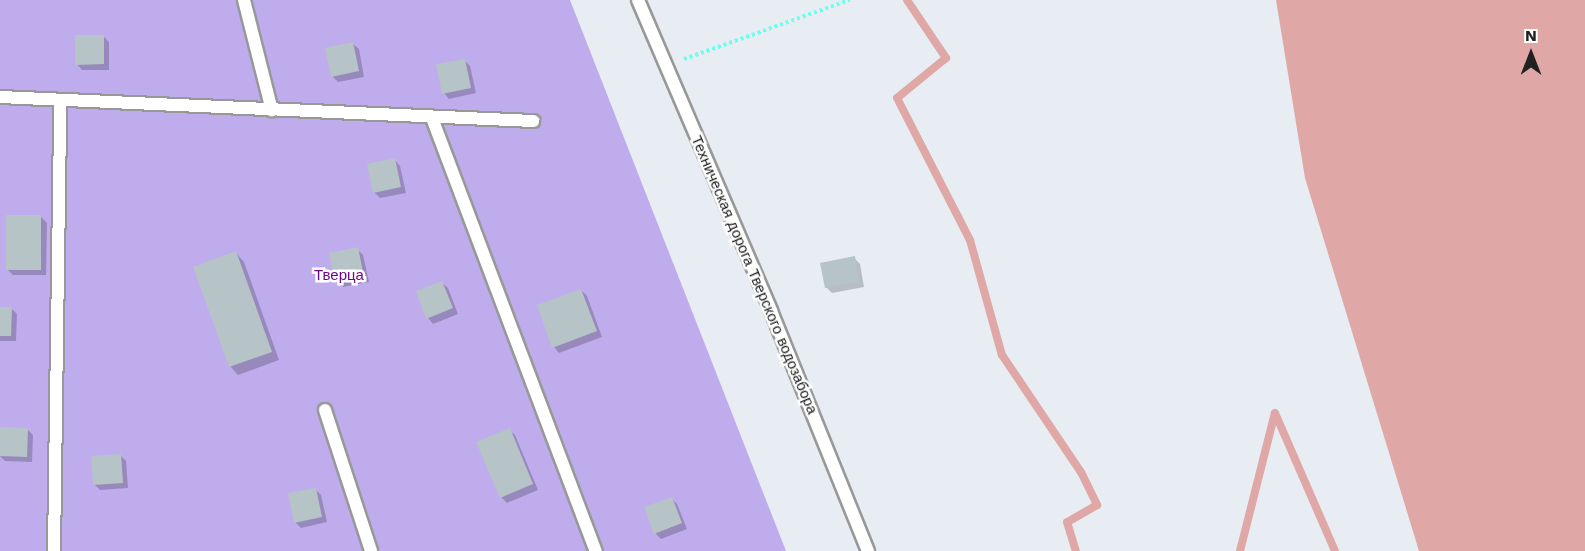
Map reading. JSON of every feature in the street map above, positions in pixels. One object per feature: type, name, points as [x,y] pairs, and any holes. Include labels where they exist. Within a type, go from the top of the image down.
[{"type":"lane","points":[[244,0],[272,111]]},
{"type":"lane","name":"Техническая дорога Тверского водозабора","points":[[638,0],[771,311],[868,551]]},
{"type":"lane","points":[[0,97],[533,121]]},
{"type":"lane","points":[[54,551],[60,101]]},
{"type":"lane","points":[[432,118],[596,551]]},
{"type":"lane","points":[[325,410],[371,551]]},
{"type":"path","points":[[666,65],[850,0]]},
{"type":"green space","name":"Тверца","points":[[0,0],[570,0],[786,551],[0,551]]},
{"type":"shaded area","points":[[1276,0],[1585,0],[1585,551],[1419,551],[1305,178]]},
{"type":"building","points":[[75,35],[104,35],[104,64],[75,65]]},
{"type":"building","points":[[353,42],[359,71],[331,77],[325,48]]},
{"type":"building","points":[[465,59],[471,88],[442,94],[436,64]]},
{"type":"building","points":[[395,158],[401,187],[373,193],[367,164]]},
{"type":"building","points":[[6,215],[41,215],[41,270],[6,270]]},
{"type":"building","points":[[358,247],[364,277],[335,282],[329,253]]},
{"type":"building","points":[[236,251],[272,352],[229,367],[193,267]]},
{"type":"building","points":[[855,256],[859,282],[825,288],[820,263]]},
{"type":"building","points":[[442,281],[453,308],[426,319],[416,291]]},
{"type":"building","points":[[581,289],[597,331],[552,348],[537,305]]},
{"type":"building","points":[[0,307],[12,307],[11,336],[0,336]]},
{"type":"building","points":[[0,427],[28,428],[27,457],[0,456]]},
{"type":"building","points":[[510,428],[533,484],[500,498],[476,442]]},
{"type":"building","points":[[121,454],[123,483],[93,485],[91,456]]},
{"type":"building","points":[[316,488],[322,517],[294,523],[288,493]]},
{"type":"building","points":[[672,497],[682,523],[654,534],[644,507]]},
{"type":"waterway","points":[[907,0],[946,58],[897,98],[970,240],[1002,355],[1081,472],[1097,505],[1067,522],[1076,551]]},
{"type":"waterway","points":[[1240,551],[1275,413],[1335,551]]}]
